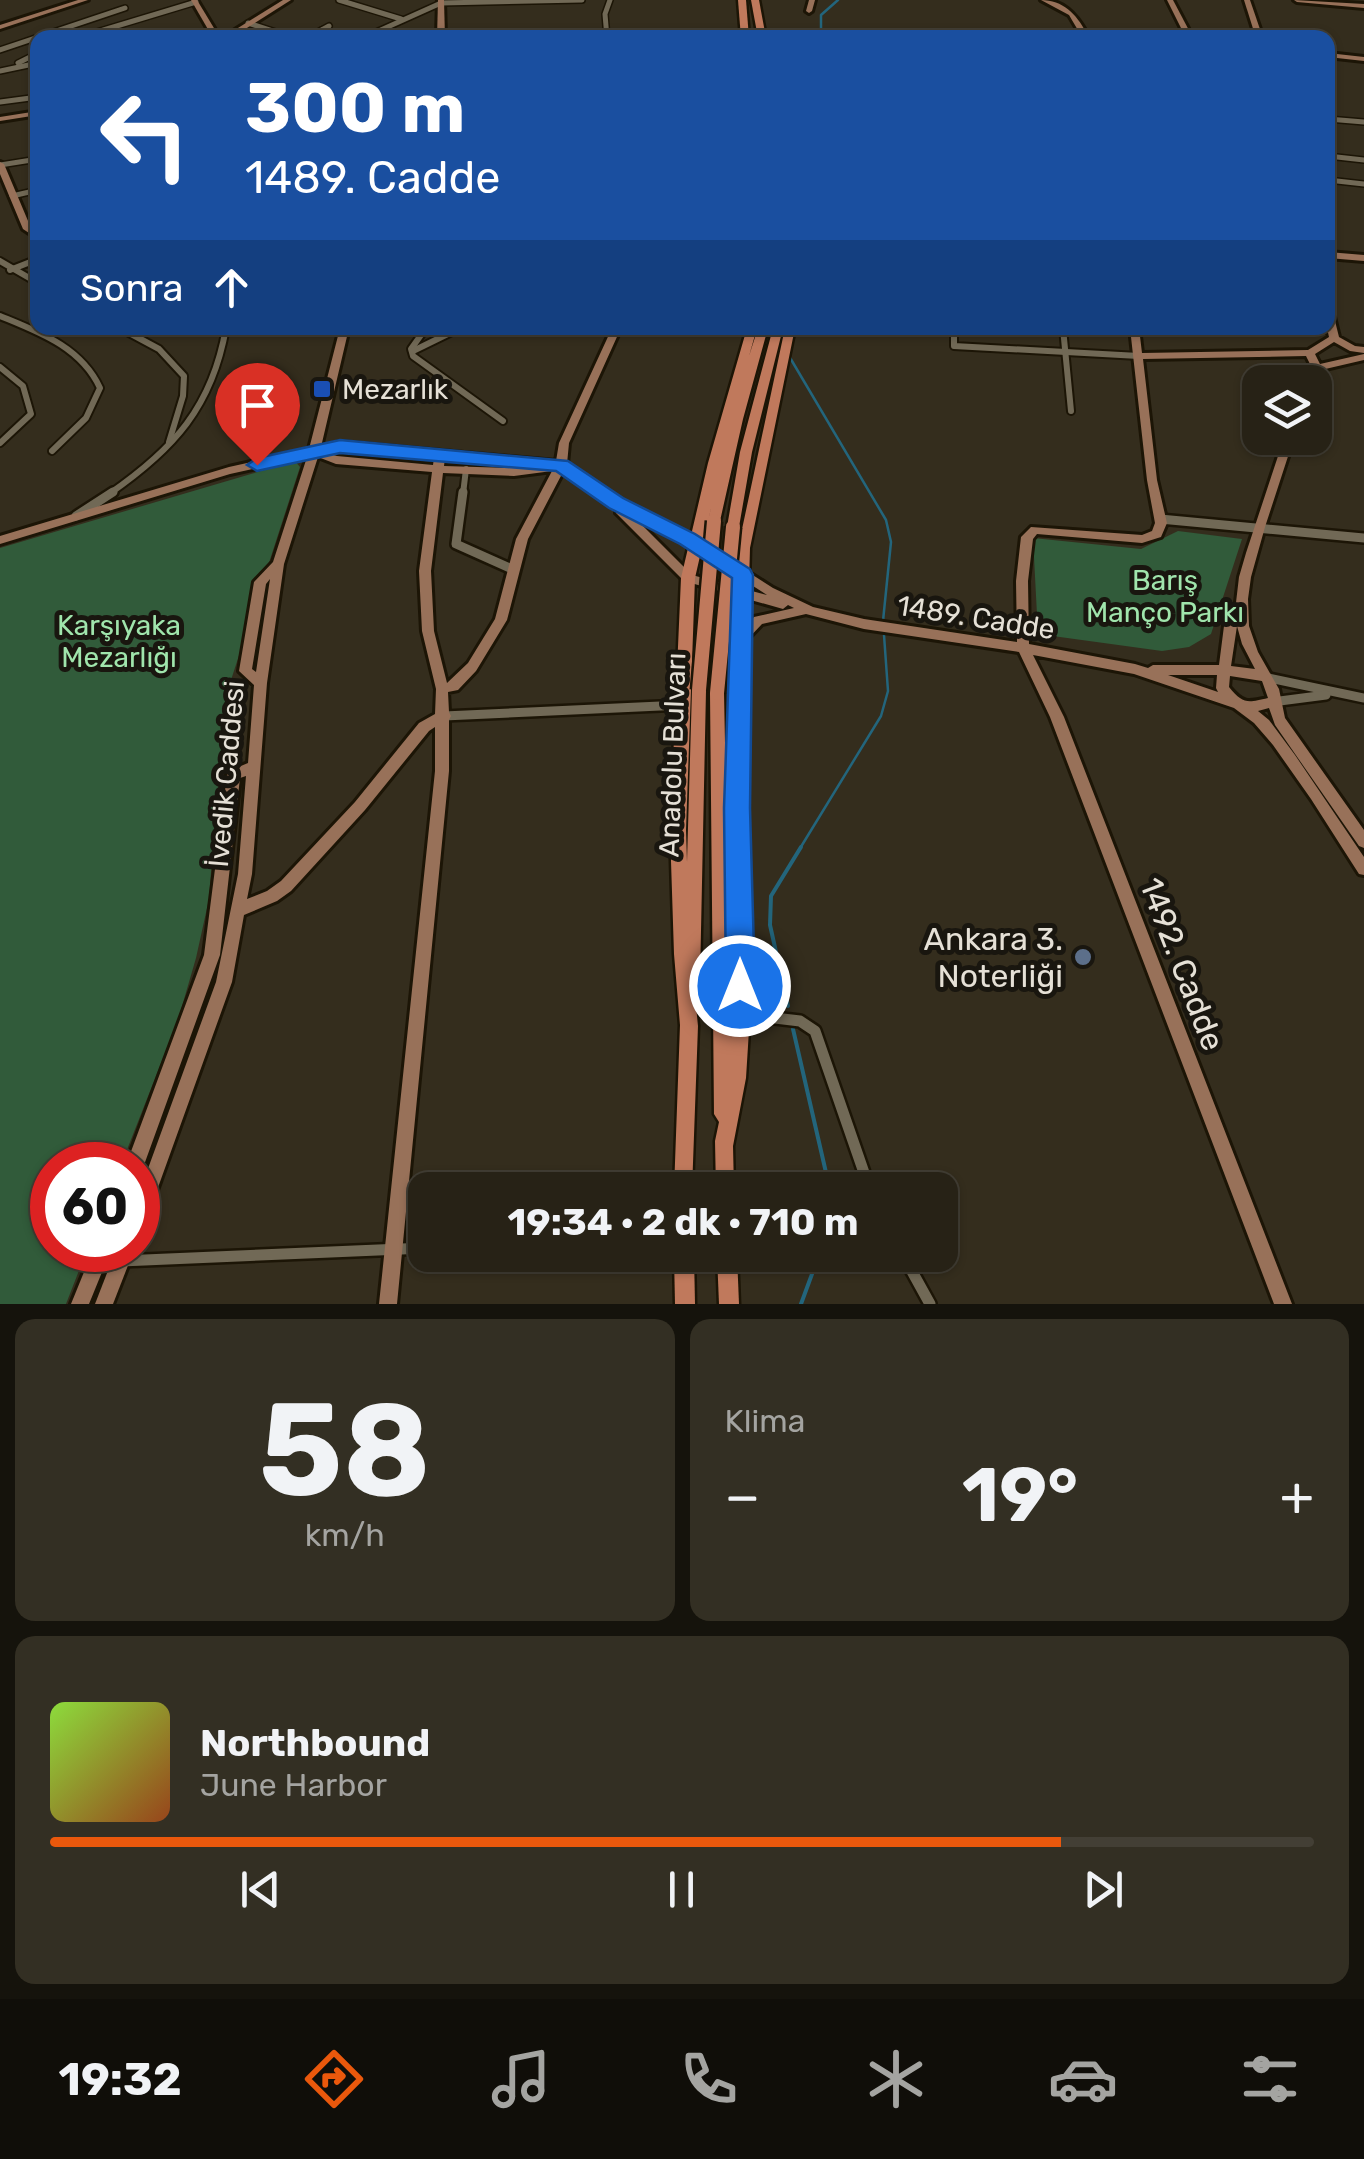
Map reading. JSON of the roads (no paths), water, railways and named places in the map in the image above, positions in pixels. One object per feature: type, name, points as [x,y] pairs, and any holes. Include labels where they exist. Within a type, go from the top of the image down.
[{"type":"main road","points":[[742,0],[745,30]]},
{"type":"main road","points":[[756,0],[761,30]]},
{"type":"main road","points":[[689,1026],[678,830],[688,578],[714,463],[750,335]]},
{"type":"main road","name":"Anadolu Bulvarı","points":[[725,1172],[708,692],[714,521],[761,335]]},
{"type":"main road","name":"Anadolu Bulvarı","points":[[684,1172],[696,885],[695,715],[708,692],[746,452],[776,335]]},
{"type":"main road","points":[[724,1146],[737,1078],[740,1014],[742,575],[750,516],[789,335]]},
{"type":"main road","points":[[684,1272],[685,1304]]},
{"type":"main road","points":[[728,1272],[729,1304]]},
{"type":"street","points":[[0,27],[85,0]]},
{"type":"street","points":[[222,30],[275,0]]},
{"type":"street","points":[[228,30],[288,0]]},
{"type":"street","points":[[339,0],[401,18]]},
{"type":"street","points":[[378,30],[441,2],[582,0]]},
{"type":"street","points":[[607,30],[610,0]]},
{"type":"street","points":[[809,11],[812,0]]},
{"type":"street","points":[[1044,0],[1072,14]]},
{"type":"street","points":[[1069,0],[1081,30]]},
{"type":"street","points":[[1170,0],[1186,30]]},
{"type":"street","points":[[1247,0],[1257,30]]},
{"type":"street","points":[[1297,0],[1364,6]]},
{"type":"street","points":[[103,30],[195,1],[213,30]]},
{"type":"street","points":[[441,2],[441,30]]},
{"type":"street","points":[[60,30],[125,8]]},
{"type":"street","points":[[248,23],[269,30]]},
{"type":"street","points":[[0,50],[30,40]]},
{"type":"street","points":[[10,67],[30,57]]},
{"type":"street","points":[[1335,59],[1364,61]]},
{"type":"street","points":[[0,70],[30,64]]},
{"type":"street","points":[[0,102],[30,97]]},
{"type":"street","points":[[0,119],[30,114]]},
{"type":"street","points":[[1335,119],[1364,122]]},
{"type":"street","points":[[1335,157],[1364,160]]},
{"type":"street","points":[[30,160],[0,165],[7,192],[30,231]]},
{"type":"street","points":[[1335,181],[1364,184]]},
{"type":"street","points":[[1335,255],[1364,258]]},
{"type":"street","points":[[0,261],[30,280]]},
{"type":"street","points":[[10,270],[30,262]]},
{"type":"street","points":[[0,316],[30,330]]},
{"type":"street","points":[[41,335],[81,358],[95,372],[100,388],[86,418],[52,451]]},
{"type":"street","points":[[133,335],[159,349],[184,376],[183,396],[166,450]]},
{"type":"street","points":[[70,520],[132,482],[201,412],[213,388],[224,335]]},
{"type":"street","name":"İvedik Caddesi","points":[[160,1160],[224,982],[245,874],[261,683],[278,564],[314,452],[342,335]]},
{"type":"street","points":[[411,352],[422,335]]},
{"type":"street","points":[[411,352],[446,335]]},
{"type":"street","points":[[442,689],[452,686],[472,667],[501,620],[522,538],[561,465],[564,443],[613,335]]},
{"type":"street","points":[[954,335],[954,346],[1140,356],[1310,353],[1334,338]]},
{"type":"street","points":[[1064,335],[1072,410]]},
{"type":"street","points":[[1023,648],[1022,582],[1027,536],[1035,530],[1142,540],[1157,534],[1160,519],[1136,335]]},
{"type":"street","points":[[1333,335],[1361,355]]},
{"type":"street","points":[[411,352],[503,421]]},
{"type":"street","points":[[1310,353],[1316,365]]},
{"type":"street","points":[[1332,365],[1361,355]]},
{"type":"street","points":[[0,368],[24,383],[31,414],[0,444]]},
{"type":"street","points":[[0,540],[229,471],[314,452],[336,460],[561,465]]},
{"type":"street","points":[[1284,455],[1260,529],[1241,612],[1248,646],[1273,689],[1271,702],[1364,842]]},
{"type":"street","points":[[438,462],[466,469],[543,472],[561,465]]},
{"type":"street","points":[[388,1304],[430,898],[444,716],[442,689],[428,631],[425,571],[438,462]]},
{"type":"street","name":"1489. Cadde","points":[[561,465],[616,503],[809,610]]},
{"type":"street","points":[[466,469],[456,544],[468,553],[512,569]]},
{"type":"street","name":"1489. Cadde","points":[[616,503],[688,578],[864,624],[1135,670],[1237,704]]},
{"type":"street","points":[[1160,519],[1364,538]]},
{"type":"street","points":[[740,640],[758,620],[809,610]]},
{"type":"street","points":[[1241,612],[1230,626],[1222,688],[1237,704],[1252,711],[1278,742],[1364,869]]},
{"type":"street","name":"1492. Cadde","points":[[1023,648],[1064,736],[1282,1304]]},
{"type":"street","points":[[1226,673],[1240,669],[1364,698]]},
{"type":"street","name":"1489. Cadde","points":[[1135,670],[1226,673]]},
{"type":"street","points":[[1237,704],[1260,708],[1271,702],[1334,694]]},
{"type":"street","points":[[239,910],[286,886],[360,806],[424,727],[444,716],[682,705]]},
{"type":"street","points":[[145,1142],[212,955],[234,775],[254,768]]},
{"type":"street","points":[[223,876],[245,874]]},
{"type":"street","points":[[740,1014],[800,1021],[815,1032],[864,1172]]},
{"type":"street","points":[[172,1070],[193,1074]]},
{"type":"street","points":[[160,1254],[408,1249]]},
{"type":"street","points":[[80,1304],[93,1272]]},
{"type":"street","points":[[104,1304],[116,1272]]},
{"type":"street","points":[[912,1272],[930,1304]]},
{"type":"waterway","points":[[821,30],[821,15],[838,0]]},
{"type":"waterway","points":[[789,356],[886,520],[891,542],[883,621]]},
{"type":"waterway","points":[[799,850],[881,716],[888,691],[884,635]]},
{"type":"waterway","points":[[788,1006],[770,925],[771,896],[801,847]]},
{"type":"waterway","points":[[793,1029],[826,1172]]},
{"type":"waterway","points":[[801,1304],[813,1272]]},
{"type":"place","name":"Mezarlık","points":[[322,389]]},
{"type":"place","name":"Ankara 3. Noterliği","points":[[1083,957]]},
{"type":"park label","name":"Barış Manço Parkı","points":[[1165,596]]},
{"type":"park label","name":"Karşıyaka Mezarlığı","points":[[119,641]]}]
